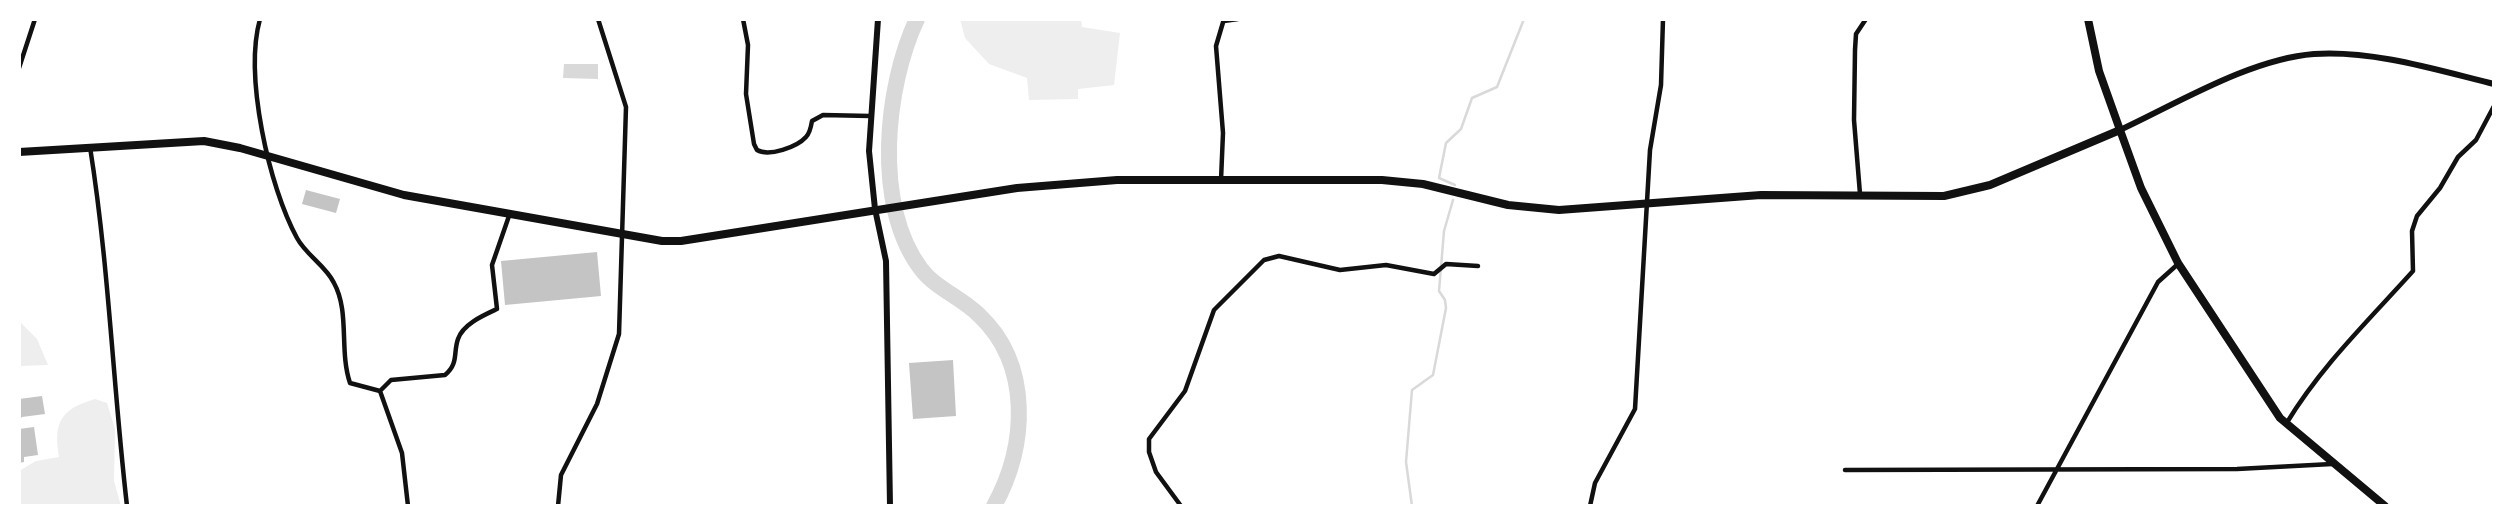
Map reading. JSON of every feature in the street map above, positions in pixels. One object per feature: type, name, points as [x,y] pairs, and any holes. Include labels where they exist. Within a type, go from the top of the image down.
[{"type":"main road","points":[[2088,19],[2099,71],[2141,188],[2178,263],[2286,424],[2385,506]]},
{"type":"main road","points":[[19,152],[204,141],[404,195],[624,236],[681,241],[908,203],[1017,188],[1117,180],[1408,182],[1508,205],[1543,209],[1761,195],[1860,194],[1924,197],[1963,193],[2120,130]]},
{"type":"street","points":[[19,68],[36,19]]},
{"type":"street","points":[[260,19],[257,54],[266,156],[297,239],[334,283],[342,311],[344,364],[349,383],[380,391]]},
{"type":"street","points":[[558,506],[561,475],[597,404],[619,334],[626,107],[598,19]]},
{"type":"street","points":[[743,19],[748,45],[746,94],[757,150],[769,153],[800,142],[808,135],[812,121],[823,115],[870,116]]},
{"type":"street","points":[[878,19],[870,116],[875,209],[886,261],[890,506]]},
{"type":"street","points":[[1221,180],[1223,133],[1216,46],[1224,20],[1238,19]]},
{"type":"street","points":[[1590,506],[1595,483],[1635,409],[1646,203],[1650,150],[1661,85],[1663,19]]},
{"type":"street","points":[[1860,194],[1854,120],[1854,50],[1856,34],[1866,19]]},
{"type":"street","points":[[2120,130],[2217,84],[2273,62],[2313,54],[2367,57],[2494,84]]},
{"type":"street","points":[[2286,424],[2309,386],[2413,271],[2412,231],[2417,216],[2440,188],[2458,158],[2476,140],[2494,106]]},
{"type":"street","points":[[90,146],[104,234],[115,407],[127,506]]},
{"type":"street","points":[[380,391],[391,380],[445,374],[456,361],[458,337],[469,324],[497,309],[492,265],[509,216]]},
{"type":"street","points":[[1181,506],[1156,472],[1149,452],[1149,439],[1185,391],[1214,310],[1264,260],[1279,256],[1340,270],[1386,265],[1434,274],[1446,264],[1478,267]]},
{"type":"street","points":[[2037,506],[2158,282],[2178,263]]},
{"type":"street","points":[[380,391],[402,453],[408,506]]},
{"type":"street","points":[[1845,470],[2237,468],[2333,463]]},
{"type":"shaded area","points":[[960,19],[1081,19],[1082,27],[1120,33],[1114,85],[1078,89],[1078,99],[1029,100],[1027,78],[989,64],[965,38]]},
{"type":"shaded area","points":[[564,64],[598,64],[598,79],[563,78]]},
{"type":"shaded area","points":[[19,321],[37,339],[48,365],[19,366]]},
{"type":"shaded area","points":[[95,399],[107,403],[115,429],[114,481],[121,506],[19,506],[19,471],[36,461],[59,457],[57,435],[62,419],[74,407]]},
{"type":"building","points":[[306,190],[340,199],[336,213],[302,204]]},
{"type":"building","points":[[597,252],[601,296],[505,305],[501,261]]},
{"type":"building","points":[[953,360],[956,416],[913,419],[909,363]]},
{"type":"building","points":[[42,396],[45,414],[22,417],[19,421],[19,399]]},
{"type":"building","points":[[34,427],[38,455],[24,457],[24,462],[19,463],[19,429]]},
{"type":"waterway","points":[[917,19],[897,78],[889,146],[890,180],[896,213],[906,243],[921,269],[934,282],[979,315],[996,335],[1016,382],[1018,432],[1005,483],[994,506]]},
{"type":"waterway","points":[[1455,185],[1439,178],[1446,143],[1461,129],[1472,98],[1497,87],[1524,19]]},
{"type":"waterway","points":[[1412,506],[1406,462],[1412,390],[1433,375],[1446,308],[1445,300],[1439,291],[1444,231],[1453,200]]}]
